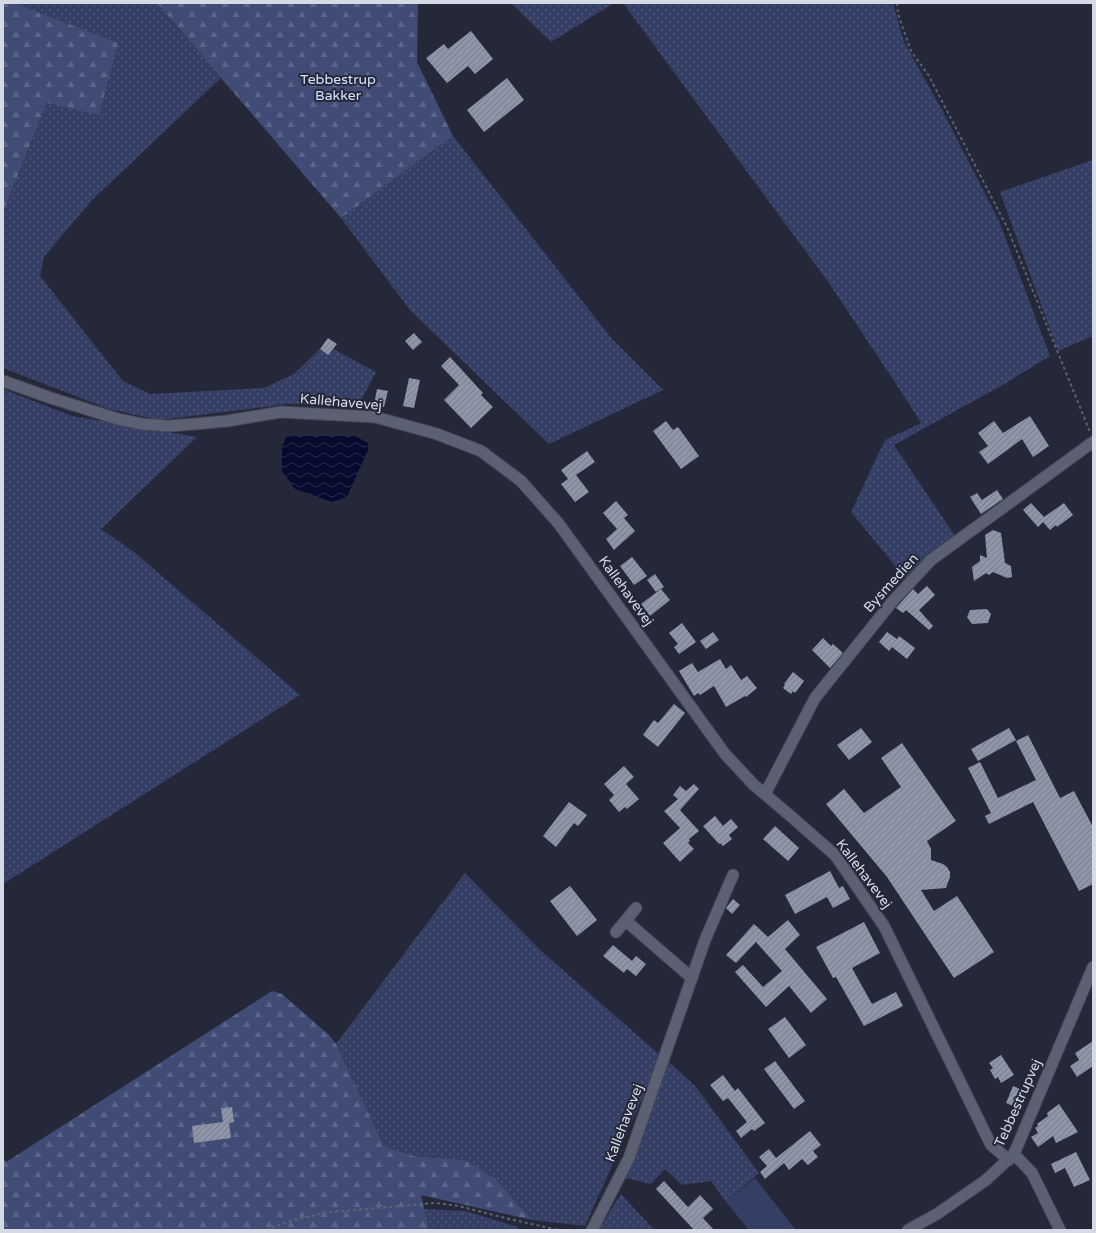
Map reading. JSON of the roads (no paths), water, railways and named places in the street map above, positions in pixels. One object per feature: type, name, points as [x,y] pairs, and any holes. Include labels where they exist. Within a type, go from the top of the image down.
[{"type":"street","name":"Kallehavevej","points":[[3,381],[111,417],[142,424],[168,426],[195,424],[227,421],[281,412],[375,417],[437,434],[481,451],[521,481],[559,524],[725,754],[754,786],[835,855],[884,926],[991,1144],[1032,1173],[1060,1230]]},
{"type":"street","name":"Bysmedien","points":[[765,794],[815,698],[892,602],[931,560],[1092,438]]},
{"type":"street","name":"Kallehavevej","points":[[592,1230],[629,1158],[705,940],[733,875]]},
{"type":"street","points":[[616,932],[636,908]]},
{"type":"street","points":[[626,921],[692,978]]},
{"type":"street","name":"Tebbestrupvej","points":[[908,1230],[937,1214],[986,1180],[1011,1157],[1093,967]]},
{"type":"water","points":[[355,436],[368,443],[368,450],[347,497],[332,502],[295,489],[282,471],[282,448],[286,437]]},
{"type":"park label","name":"Tebbestrup Bakker","points":[[338,88]]}]
